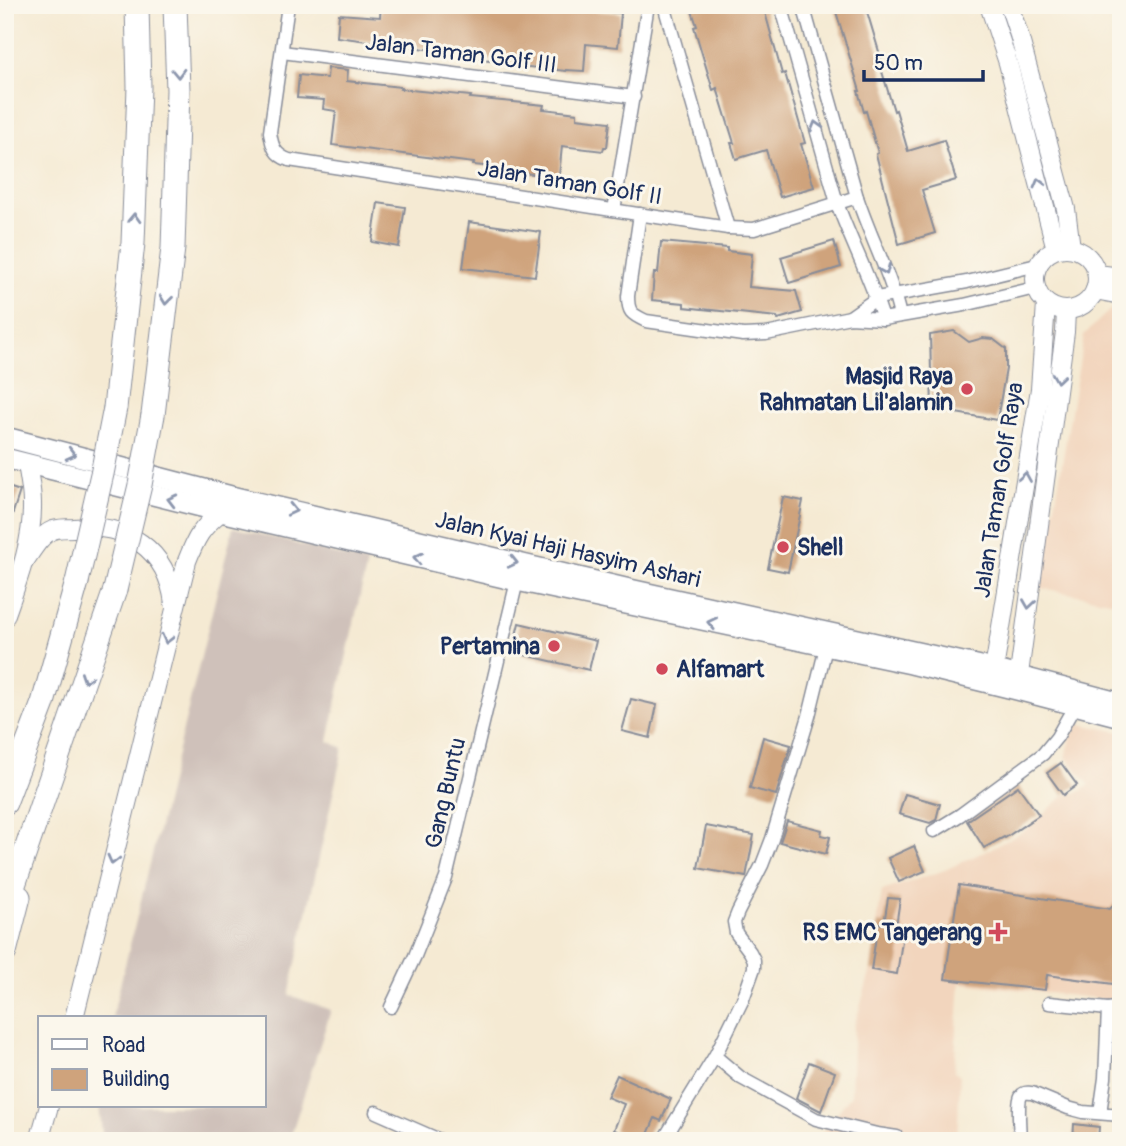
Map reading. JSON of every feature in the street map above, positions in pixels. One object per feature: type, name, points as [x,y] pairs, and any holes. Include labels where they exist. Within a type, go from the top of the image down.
[{"type":"highway","points":[[7,799],[43,703],[77,582],[116,408],[133,243],[139,87],[137,5]]},
{"type":"highway","points":[[5,911],[116,590],[140,485],[153,415],[173,248],[178,90],[175,5]]},
{"type":"highway","points":[[5,952],[41,809]]},
{"type":"main road","name":"Jalan Kyai Haji Hasyim Ashari","points":[[5,437],[531,579]]},
{"type":"main road","name":"Jalan Kyai Haji Hasyim Ashari","points":[[5,458],[221,512],[1121,703]]},
{"type":"main road","name":"Jalan Kyai Haji Hasyim Ashari","points":[[1018,683],[1074,705],[1121,717]]},
{"type":"street","points":[[282,52],[288,5]]},
{"type":"street","points":[[614,210],[648,5]]},
{"type":"street","points":[[664,5],[728,228]]},
{"type":"street","points":[[781,5],[837,203],[877,298],[883,319]]},
{"type":"street","points":[[803,5],[857,197],[895,294],[900,316]]},
{"type":"street","points":[[989,5],[1064,248]]},
{"type":"street","points":[[1009,5],[1066,209],[1064,248]]},
{"type":"street","name":"Jalan Taman Golf III","points":[[282,52],[634,97]]},
{"type":"street","name":"Jalan Taman Golf II","points":[[282,52],[270,132],[271,145],[276,152],[289,160],[728,228],[754,229],[857,197]]},
{"type":"street","points":[[640,214],[628,307],[633,315],[646,321],[743,335],[766,334],[850,317],[883,319],[964,305],[1035,288]]},
{"type":"street","points":[[1064,248],[1083,253],[1092,262],[1096,282],[1091,299],[1075,309],[1055,309],[1046,304],[1035,288],[1037,265],[1045,255],[1064,248]]},
{"type":"street","points":[[850,317],[877,298],[1037,265]]},
{"type":"street","points":[[1096,282],[1121,277]]},
{"type":"street","points":[[982,278],[988,299]]},
{"type":"street","points":[[1096,282],[1121,295]]},
{"type":"street","name":"Jalan Taman Golf Raya","points":[[993,676],[1040,389],[1046,304]]},
{"type":"street","name":"Jalan Taman Golf Raya","points":[[1018,683],[1066,310]]},
{"type":"street","points":[[5,617],[24,562],[31,526],[31,487],[27,464]]},
{"type":"street","points":[[74,1016],[187,561],[195,540],[206,524],[221,512]]},
{"type":"street","points":[[24,562],[41,539],[53,530],[106,527],[128,534],[147,547],[162,565],[171,586],[174,609]]},
{"type":"street","name":"Gang Buntu","points":[[391,1007],[446,878],[531,579]]},
{"type":"street","points":[[663,1141],[715,1056],[743,999],[754,968],[754,960],[736,933],[734,922],[772,839],[810,716],[828,639]]},
{"type":"street","points":[[934,831],[1043,754],[1058,737],[1074,705]]},
{"type":"street","points":[[1049,1003],[1114,1008],[1100,1113]]},
{"type":"street","points":[[715,1056],[741,1078],[816,1119],[897,1137]]},
{"type":"street","points":[[1020,1141],[1019,1103],[1021,1096],[1026,1093],[1083,1112],[1121,1115]]},
{"type":"street","points":[[39,1141],[49,1108]]},
{"type":"street","points":[[376,1112],[442,1141]]},
{"type":"shaded area","points":[[1116,304],[1121,305],[1121,603],[1041,588],[1084,335]]},
{"type":"shaded area","points":[[233,527],[367,563],[328,741],[343,748],[289,995],[331,1010],[289,1141],[103,1141],[99,1108],[266,1108],[266,1016],[112,1016]]},
{"type":"shaded area","name":"RS EMC Tangerang","points":[[1075,723],[1121,732],[1121,1001],[960,983],[954,1071],[960,1075],[957,1141],[891,1141],[821,1134],[851,1095],[854,1027],[870,973],[882,891],[945,870],[990,849],[1024,831],[1066,794],[1079,792],[1090,785],[1066,757]]},
{"type":"building","points":[[381,5],[555,5],[554,7],[621,13],[618,47],[586,44],[584,71],[566,71],[499,64],[499,61],[463,57],[463,54],[337,37],[339,14],[380,17]]},
{"type":"building","points":[[701,5],[763,5],[805,143],[801,144],[814,187],[780,197],[766,150],[736,159],[731,143],[734,143],[717,88],[713,90],[694,27],[697,26],[691,8]]},
{"type":"building","points":[[834,5],[865,5],[883,65],[880,65],[908,151],[944,140],[956,180],[922,190],[935,233],[899,244],[876,154],[878,153]]},
{"type":"building","points":[[328,68],[348,70],[347,81],[544,105],[543,109],[577,113],[577,118],[610,122],[607,147],[604,147],[603,151],[562,146],[559,176],[521,173],[473,165],[474,163],[332,145],[336,111],[323,109],[324,100],[297,98],[299,75],[327,78]]},
{"type":"building","points":[[378,203],[405,207],[399,247],[372,242]]},
{"type":"building","points":[[469,222],[541,232],[535,276],[463,268]]},
{"type":"building","points":[[834,241],[841,267],[789,283],[781,257]]},
{"type":"building","points":[[661,242],[727,248],[727,251],[752,254],[749,287],[796,291],[802,312],[778,319],[684,307],[684,303],[652,300],[654,273],[658,273]]},
{"type":"building","name":"Masjid Raya Rahmatan Lil'alamin","points":[[954,331],[969,342],[983,338],[993,339],[1006,349],[1006,369],[997,420],[932,409],[930,335]]},
{"type":"building","points":[[5,486],[20,491],[8,528],[5,528]]},
{"type":"building","name":"Shell","points":[[783,497],[803,501],[788,572],[768,568]]},
{"type":"building","name":"Pertamina","points":[[519,623],[596,641],[589,670],[512,652]]},
{"type":"building","points":[[631,699],[657,705],[650,738],[622,731]]},
{"type":"building","points":[[763,737],[791,745],[776,795],[750,788]]},
{"type":"building","points":[[1061,763],[1077,785],[1063,795],[1047,773]]},
{"type":"building","points":[[1018,786],[1039,815],[1005,838],[984,848],[967,821]]},
{"type":"building","points":[[905,794],[940,804],[936,820],[930,823],[899,814]]},
{"type":"building","points":[[787,821],[822,830],[821,835],[830,837],[826,854],[780,842]]},
{"type":"building","points":[[706,826],[754,835],[746,877],[698,868]]},
{"type":"building","points":[[914,846],[925,871],[899,882],[888,858]]},
{"type":"building","points":[[959,885],[1110,909],[1121,896],[1121,985],[1047,975],[1045,990],[945,979]]},
{"type":"building","points":[[888,898],[900,899],[896,926],[904,928],[897,974],[871,970],[878,923],[884,924]]},
{"type":"building","points":[[809,1062],[835,1072],[821,1111],[796,1098]]},
{"type":"building","points":[[617,1075],[671,1099],[661,1121],[655,1118],[645,1141],[614,1130],[624,1104],[607,1097]]},
{"type":"building","points":[[1074,1124],[1099,1127],[1098,1141],[1073,1141]]},
{"type":"place","name":"Masjid Raya Rahmatan Lil'alamin","points":[[967,389]]},
{"type":"place","name":"Shell","points":[[783,547]]},
{"type":"place","name":"Pertamina","points":[[554,646]]},
{"type":"place","name":"Alfamart","points":[[662,669]]},
{"type":"place","name":"RS EMC Tangerang","points":[[998,932]]}]
